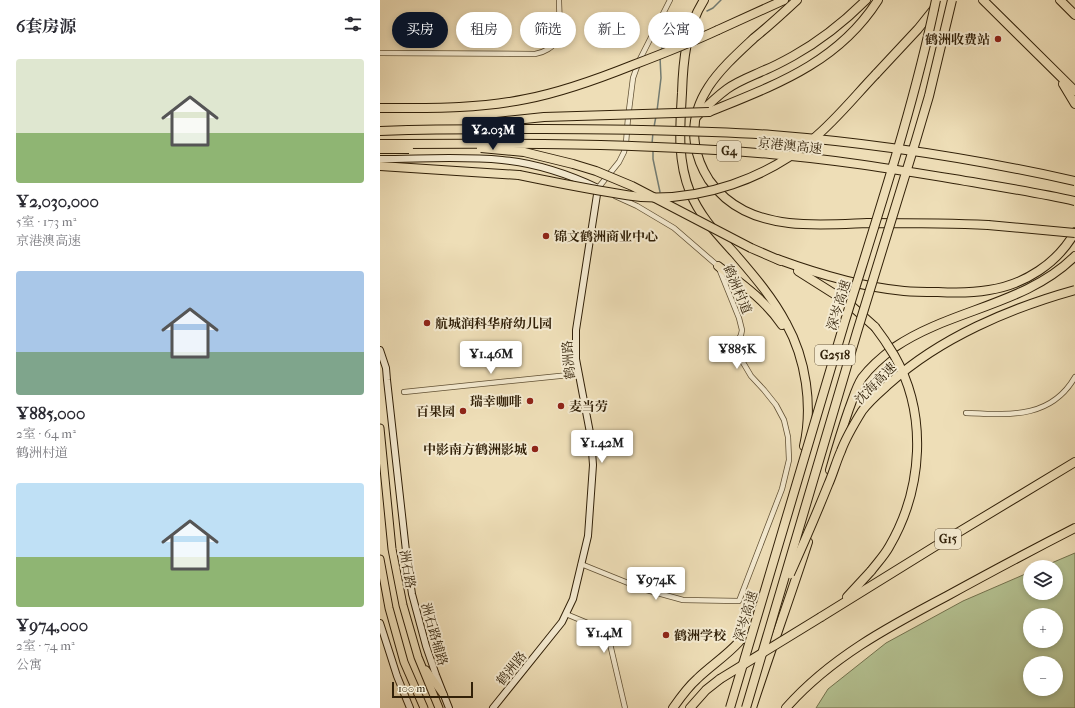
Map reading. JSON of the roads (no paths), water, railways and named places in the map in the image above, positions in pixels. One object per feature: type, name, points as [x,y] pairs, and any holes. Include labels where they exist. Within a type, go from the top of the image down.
[{"type":"highway","points":[[673,708],[682,695],[697,679],[725,656],[739,642],[747,632],[754,618],[796,480],[806,439],[808,417],[805,378],[798,353],[787,324],[762,286],[708,224],[695,202],[686,180],[680,142],[685,52],[690,29],[704,0]]},
{"type":"highway","points":[[380,108],[465,107],[524,100],[547,95],[609,75],[663,54],[784,0]]},
{"type":"highway","points":[[380,149],[498,149],[524,152],[550,158],[596,171],[632,186],[750,248],[777,259],[841,280],[875,287],[905,291],[970,292],[1005,287],[1016,283],[1035,272],[1049,262],[1068,244],[1075,233],[988,225],[919,222],[789,223],[771,220],[737,208],[725,198],[707,177],[697,154],[694,129],[701,101],[708,87],[721,70],[797,0]]},
{"type":"highway","points":[[696,119],[716,97],[726,89],[766,70],[822,38],[866,0]]},
{"type":"highway","points":[[408,130],[544,117],[709,112],[784,81],[820,60],[851,34],[864,20],[878,0]]},
{"type":"highway","name":"深岑高速","points":[[730,708],[901,140],[927,42],[936,0]]},
{"type":"highway","points":[[380,166],[519,175],[641,197],[679,197],[705,193],[742,181],[766,170],[784,160],[812,140],[834,119],[918,29],[940,0]]},
{"type":"highway","name":"深岑高速","points":[[746,708],[859,325],[929,96],[952,0]]},
{"type":"highway","points":[[983,0],[1075,91]]},
{"type":"highway","points":[[1060,0],[1075,15]]},
{"type":"highway","points":[[1047,64],[1075,82]]},
{"type":"highway","points":[[1047,64],[1066,89],[1075,104]]},
{"type":"highway","name":"京港澳高速","points":[[380,131],[541,128],[686,131],[772,135],[849,143],[919,153],[1009,167],[1075,181]]},
{"type":"highway","name":"京港澳高速","points":[[380,144],[485,143],[611,146],[771,154],[909,172],[999,186],[1075,202]]},
{"type":"highway","points":[[752,708],[799,570],[854,394],[862,379],[873,365],[886,354],[921,332],[1019,293],[1053,274],[1066,265],[1075,256]]},
{"type":"highway","points":[[777,259],[805,274],[847,302],[875,328],[894,356],[908,387],[916,422],[918,442],[914,481],[910,499],[896,534],[889,548],[853,591],[842,602],[821,617]]},
{"type":"highway","points":[[718,266],[764,302],[781,324],[798,353]]},
{"type":"highway","name":"沈海高速","points":[[776,608],[828,486],[841,451],[863,410],[878,393],[926,354],[962,334],[1016,310],[1075,290]]},
{"type":"highway","name":"G15","points":[[690,708],[706,690],[720,679],[1075,462]]},
{"type":"highway","points":[[786,708],[824,671],[860,645],[894,625],[1075,528]]},
{"type":"main road","name":"洲石路","points":[[380,428],[392,549],[403,604],[418,657],[439,708]]},
{"type":"main road","name":"洲石路","points":[[380,559],[389,608],[404,662],[424,708]]},
{"type":"main road","points":[[418,657],[443,694]]},
{"type":"street","points":[[380,53],[540,53],[548,49],[557,39],[559,31],[559,0]]},
{"type":"street","points":[[380,159],[454,158],[502,160],[542,167],[582,180],[598,188],[619,162],[624,152],[633,78],[639,61],[670,0]]},
{"type":"street","name":"鹤洲村道","points":[[581,564],[643,589],[683,600],[739,601],[782,489],[790,460],[788,437],[784,420],[776,405],[751,376],[733,342],[738,340],[742,330],[739,318],[718,266],[674,228],[638,206],[598,188]]},
{"type":"street","name":"鹤洲路","points":[[493,708],[562,622],[573,599],[588,536],[593,465],[591,438],[576,359],[576,330],[598,188]]},
{"type":"street","name":"洲石路辅路","points":[[380,352],[386,368],[388,380],[412,594],[426,646],[449,708]]},
{"type":"street","points":[[404,392],[579,374]]},
{"type":"street","points":[[966,413],[1006,415],[1037,410],[1049,404],[1064,392],[1075,377]]},
{"type":"street","points":[[566,614],[607,631],[625,708]]},
{"type":"street","points":[[380,623],[397,676],[410,708]]},
{"type":"waterway","points":[[707,11],[713,8],[721,0]]},
{"type":"waterway","points":[[657,111],[661,78],[660,57]]},
{"type":"waterway","points":[[654,127],[656,116]]},
{"type":"waterway","points":[[652,144],[653,132]]},
{"type":"waterway","points":[[653,150],[653,159],[660,192]]},
{"type":"place","name":"鹤洲收费站","points":[[998,39]]},
{"type":"place","name":"锦文鹤洲商业中心","points":[[546,236]]},
{"type":"place","name":"航城润科华府幼儿园","points":[[427,323]]},
{"type":"place","name":"瑞幸咖啡","points":[[530,401]]},
{"type":"place","name":"麦当劳","points":[[561,406]]},
{"type":"place","name":"百果园","points":[[463,411]]},
{"type":"place","name":"中影南方鹤洲影城","points":[[535,449]]},
{"type":"place","name":"鹤洲学校","points":[[666,635]]}]
